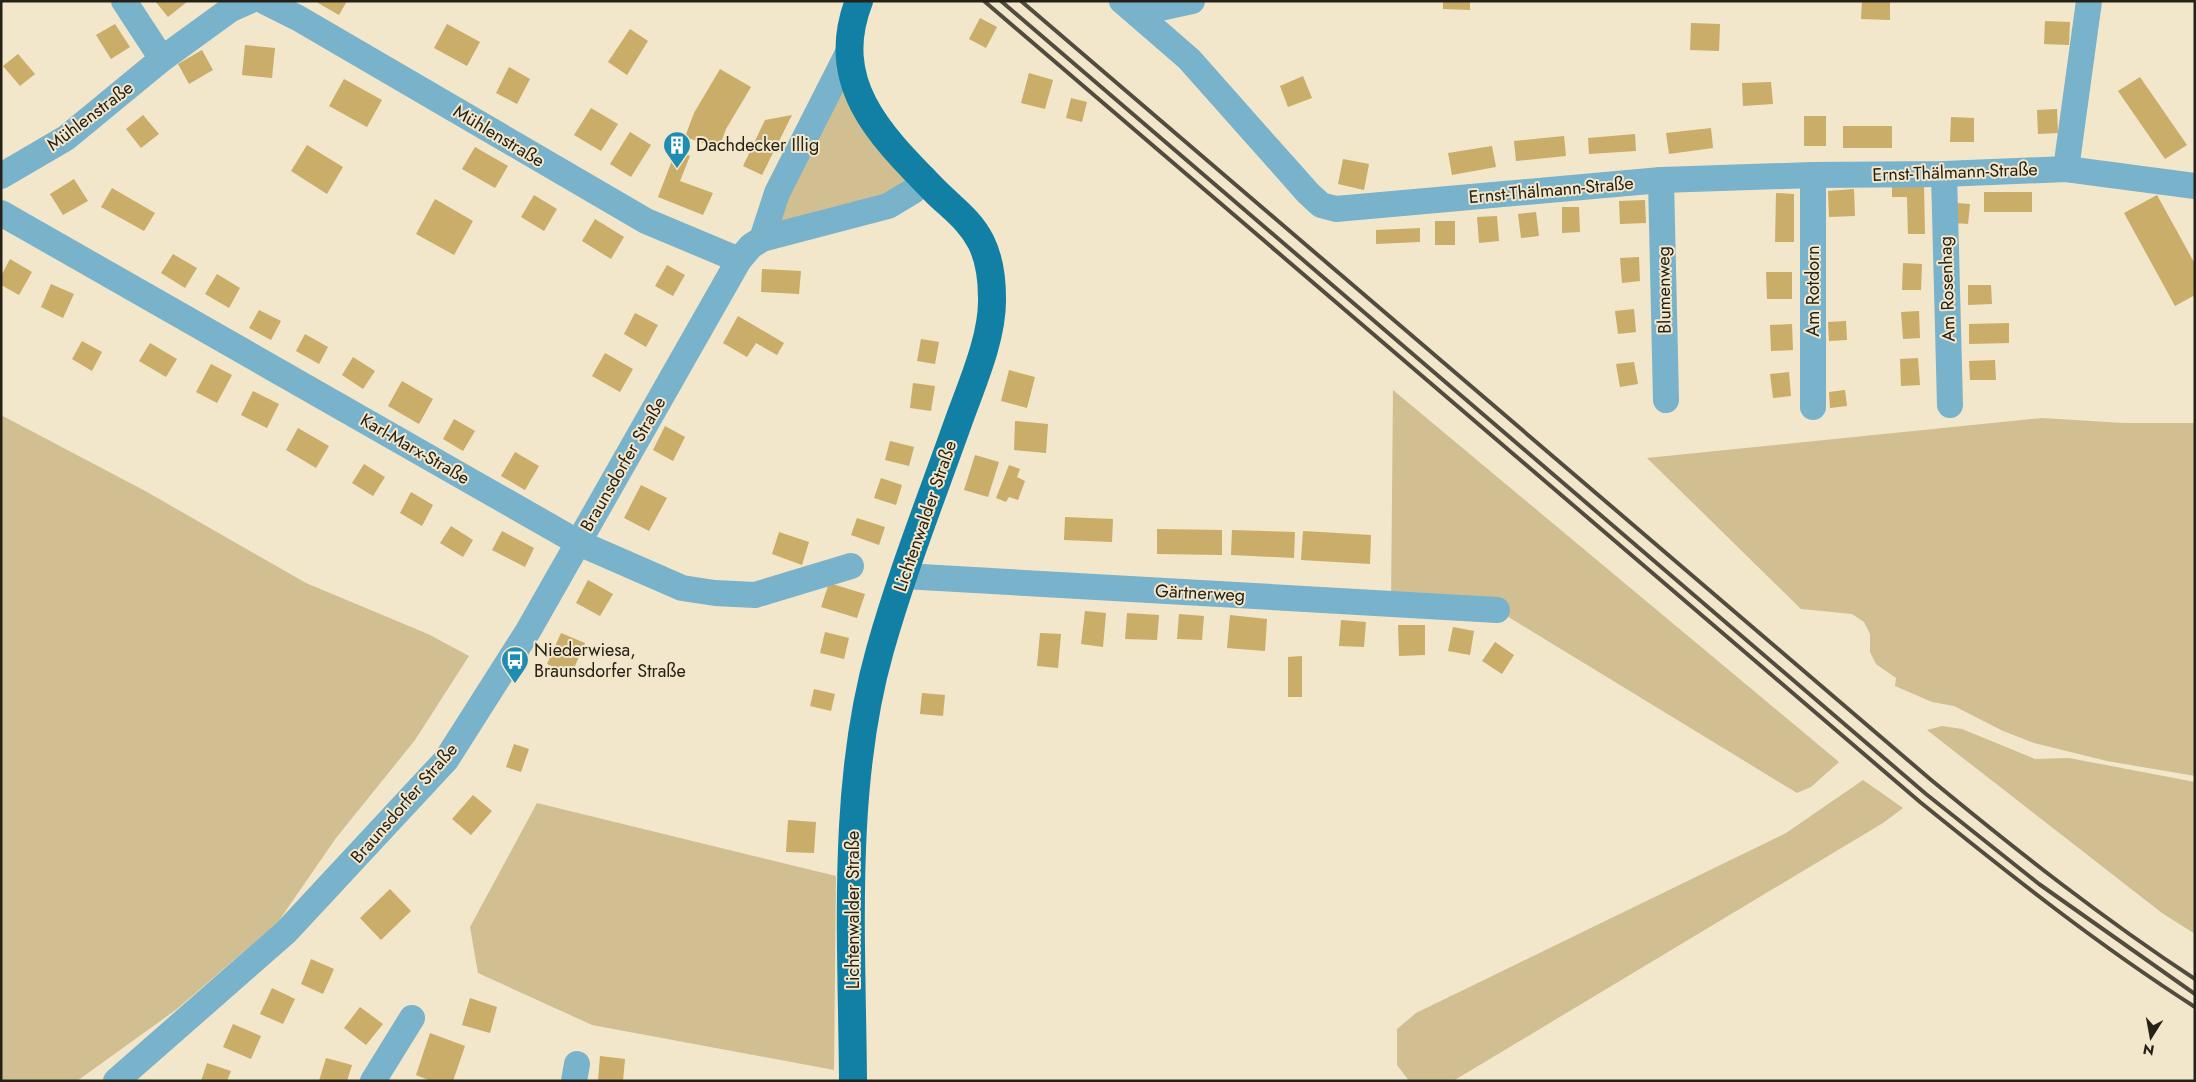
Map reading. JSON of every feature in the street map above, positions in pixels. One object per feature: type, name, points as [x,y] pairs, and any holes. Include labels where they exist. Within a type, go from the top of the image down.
[{"type":"main road","name":"Lichtenwalder Straße","points":[[854,1081],[852,938],[854,789],[862,727],[880,650],[904,576],[979,364],[990,323],[993,303],[988,259],[974,229],[887,139],[869,114],[858,91],[848,53],[852,18],[859,1]]},
{"type":"street","points":[[124,1],[162,60]]},
{"type":"street","name":"Mühlenstraße","points":[[1,176],[66,138],[162,60],[231,9],[249,1]]},
{"type":"street","name":"Mühlenstraße","points":[[264,1],[304,22],[646,222],[739,260]]},
{"type":"street","points":[[1130,7],[1192,1]]},
{"type":"street","points":[[2066,169],[2089,1]]},
{"type":"street","name":"Ernst-Thälmann-Straße","points":[[1130,7],[1189,59],[1308,194],[1321,205],[1336,209],[1661,180],[1813,175],[1944,174],[2066,169],[2195,186]]},
{"type":"street","points":[[762,239],[777,193],[848,53]]},
{"type":"street","name":"Am Rosenhag","points":[[1944,174],[1950,405]]},
{"type":"street","name":"Am Rotdorn","points":[[1813,175],[1813,407]]},
{"type":"street","name":"Braunsdorfer Straße","points":[[123,1080],[286,932],[446,760],[515,652],[739,260],[751,246],[762,239],[888,206],[913,191],[924,178]]},
{"type":"street","name":"Blumenweg","points":[[1661,180],[1666,400]]},
{"type":"street","name":"Karl-Marx-Straße","points":[[1,213],[579,543],[682,588],[715,593],[755,595],[852,566]]},
{"type":"street","name":"Gärtnerweg","points":[[904,576],[1497,610]]},
{"type":"street","points":[[373,1081],[412,1018]]},
{"type":"shaded area","points":[[848,53],[913,191],[762,239]]},
{"type":"shaded area","points":[[1393,390],[1839,762],[1811,787],[1797,793],[1497,610],[1391,604]]},
{"type":"shaded area","points":[[1,415],[147,492],[306,583],[428,634],[469,656],[415,740],[336,838],[278,922],[177,1009],[77,1081],[1,1081]]},
{"type":"shaded area","points":[[2042,418],[2123,423],[2195,423],[2195,776],[2107,761],[2034,743],[2003,731],[1954,706],[1932,702],[1895,686],[1896,678],[1876,664],[1870,652],[1870,634],[1864,622],[1852,614],[1801,609],[1647,458]]},
{"type":"shaded area","points":[[1942,726],[1962,729],[2035,759],[2069,758],[2195,782],[2195,934],[2162,913],[1927,730]]},
{"type":"shaded area","points":[[1863,780],[1903,808],[1883,823],[1453,1081],[1409,1081],[1397,1065],[1397,1029],[1416,1013],[1786,833]]},
{"type":"shaded area","points":[[537,803],[836,876],[834,1070],[592,1025],[478,973],[470,927]]},
{"type":"building","points":[[155,1],[188,1],[168,17]]},
{"type":"building","points":[[319,1],[347,1],[339,15],[318,3]]},
{"type":"building","points":[[1443,1],[1470,1],[1470,10],[1443,9]]},
{"type":"building","points":[[1862,1],[1890,1],[1890,20],[1861,19]]},
{"type":"building","points":[[980,18],[997,27],[986,48],[969,39]]},
{"type":"building","points":[[2045,21],[2070,22],[2069,45],[2044,44]]},
{"type":"building","points":[[1691,23],[1720,24],[1719,51],[1690,50]]},
{"type":"building","points":[[115,24],[130,47],[111,59],[96,35]]},
{"type":"building","points":[[447,24],[480,42],[467,66],[434,48]]},
{"type":"building","points":[[630,29],[648,41],[627,75],[608,62]]},
{"type":"building","points":[[245,45],[275,48],[272,78],[242,75]]},
{"type":"building","points":[[202,50],[213,70],[189,84],[178,64]]},
{"type":"building","points":[[18,54],[35,74],[20,86],[3,66]]},
{"type":"building","points":[[509,67],[530,79],[517,104],[496,93]]},
{"type":"building","points":[[720,69],[751,87],[726,129],[719,148],[685,137],[694,113]]},
{"type":"building","points":[[1029,73],[1053,80],[1045,109],[1021,103]]},
{"type":"building","points":[[1303,76],[1312,98],[1288,107],[1280,86]]},
{"type":"building","points":[[2140,77],[2187,145],[2165,159],[2118,91]]},
{"type":"building","points":[[344,79],[382,100],[367,127],[329,106]]},
{"type":"building","points":[[1771,82],[1773,104],[1743,106],[1742,83]]},
{"type":"building","points":[[1071,98],[1087,102],[1082,122],[1066,118]]},
{"type":"building","points":[[591,108],[618,124],[601,151],[574,135]]},
{"type":"building","points":[[2057,109],[2058,133],[2038,134],[2037,110]]},
{"type":"building","points":[[143,115],[159,134],[141,148],[126,129]]},
{"type":"building","points":[[792,115],[762,175],[743,166],[765,120]]},
{"type":"building","points":[[1804,116],[1826,116],[1826,146],[1804,146]]},
{"type":"building","points":[[1951,117],[1974,118],[1974,142],[1950,142]]},
{"type":"building","points":[[1843,126],[1892,126],[1892,148],[1843,148]]},
{"type":"building","points":[[1711,128],[1713,148],[1669,154],[1666,133]]},
{"type":"building","points":[[630,132],[651,145],[631,177],[610,164]]},
{"type":"building","points":[[1635,134],[1636,151],[1589,154],[1588,138]]},
{"type":"building","points":[[1564,136],[1566,156],[1516,161],[1514,141]]},
{"type":"building","points":[[307,145],[343,167],[327,194],[291,171]]},
{"type":"building","points":[[1492,146],[1496,167],[1452,175],[1448,153]]},
{"type":"building","points":[[475,147],[508,166],[495,188],[462,169]]},
{"type":"building","points":[[676,150],[690,156],[680,181],[713,193],[703,215],[658,197]]},
{"type":"building","points":[[1343,159],[1369,164],[1364,190],[1338,184]]},
{"type":"building","points":[[74,179],[88,201],[63,215],[50,194]]},
{"type":"building","points":[[1924,185],[1925,234],[1908,234],[1907,197],[1892,197],[1892,186]]},
{"type":"building","points":[[112,188],[155,213],[144,231],[101,207]]},
{"type":"building","points":[[1854,189],[1855,216],[1829,217],[1828,191]]},
{"type":"building","points":[[1984,192],[2032,192],[2032,212],[1984,212]]},
{"type":"building","points":[[1776,193],[1794,194],[1794,242],[1775,242]]},
{"type":"building","points":[[534,195],[557,209],[544,231],[521,217]]},
{"type":"building","points":[[2157,195],[2195,264],[2195,295],[2175,306],[2124,213]]},
{"type":"building","points":[[435,199],[473,221],[454,255],[416,234]]},
{"type":"building","points":[[1645,200],[1646,223],[1620,224],[1619,201]]},
{"type":"building","points":[[1956,203],[1970,204],[1968,224],[1954,223]]},
{"type":"building","points":[[1562,207],[1579,207],[1580,232],[1562,233]]},
{"type":"building","points":[[1536,212],[1539,236],[1521,238],[1518,214]]},
{"type":"building","points":[[1497,216],[1499,241],[1479,243],[1477,217]]},
{"type":"building","points":[[595,219],[624,237],[611,259],[582,241]]},
{"type":"building","points":[[1435,221],[1455,221],[1455,245],[1435,245]]},
{"type":"building","points":[[1420,228],[1420,242],[1376,244],[1376,230]]},
{"type":"building","points":[[173,254],[197,268],[185,288],[161,273]]},
{"type":"building","points":[[1639,257],[1640,281],[1622,283],[1620,258]]},
{"type":"building","points":[[10,259],[32,272],[19,295],[1,285],[1,276]]},
{"type":"building","points":[[1903,263],[1922,264],[1921,290],[1902,290]]},
{"type":"building","points":[[667,265],[685,275],[673,296],[655,286]]},
{"type":"building","points":[[762,269],[801,271],[799,294],[761,292]]},
{"type":"building","points":[[1766,272],[1792,272],[1792,299],[1767,299]]},
{"type":"building","points":[[217,274],[240,288],[229,308],[205,294]]},
{"type":"building","points":[[51,284],[74,294],[63,318],[41,307]]},
{"type":"building","points":[[1968,285],[1991,285],[1992,304],[1968,305]]},
{"type":"building","points":[[1634,309],[1636,332],[1618,334],[1615,311]]},
{"type":"building","points":[[259,310],[281,321],[271,340],[249,328]]},
{"type":"building","points":[[1919,311],[1920,338],[1903,339],[1901,312]]},
{"type":"building","points":[[635,313],[658,325],[646,347],[624,334]]},
{"type":"building","points":[[738,316],[784,343],[777,355],[756,343],[747,357],[723,343]]},
{"type":"building","points":[[1846,321],[1847,340],[1829,341],[1828,322]]},
{"type":"building","points":[[2009,323],[2009,343],[1969,344],[1969,324]]},
{"type":"building","points":[[1792,324],[1793,350],[1771,351],[1770,325]]},
{"type":"building","points":[[305,334],[328,347],[319,364],[296,351]]},
{"type":"building","points":[[921,339],[939,342],[935,364],[917,361]]},
{"type":"building","points":[[82,341],[102,352],[92,371],[72,359]]},
{"type":"building","points":[[150,343],[177,359],[166,377],[139,361]]},
{"type":"building","points":[[605,353],[633,369],[620,392],[592,376]]},
{"type":"building","points":[[353,357],[375,371],[363,389],[342,375]]},
{"type":"building","points":[[1918,358],[1920,385],[1901,386],[1900,359]]},
{"type":"building","points":[[1995,360],[1996,380],[1970,380],[1969,361]]},
{"type":"building","points":[[1634,362],[1638,384],[1620,387],[1616,364]]},
{"type":"building","points":[[211,364],[232,375],[217,403],[196,392]]},
{"type":"building","points":[[1009,370],[1035,377],[1027,408],[1001,401]]},
{"type":"building","points":[[1789,372],[1791,396],[1773,398],[1770,374]]},
{"type":"building","points":[[402,381],[433,399],[419,424],[388,406]]},
{"type":"building","points":[[913,383],[935,386],[931,411],[910,408]]},
{"type":"building","points":[[1845,390],[1847,406],[1830,408],[1829,392]]},
{"type":"building","points":[[253,391],[279,404],[267,428],[241,415]]},
{"type":"building","points":[[454,419],[475,431],[463,451],[443,439]]},
{"type":"building","points":[[1015,421],[1048,424],[1046,453],[1014,450]]},
{"type":"building","points":[[665,426],[685,437],[673,461],[653,450]]},
{"type":"building","points":[[298,428],[329,446],[316,468],[286,450]]},
{"type":"building","points":[[890,441],[914,447],[909,466],[885,460]]},
{"type":"building","points":[[515,452],[539,466],[525,490],[501,476]]},
{"type":"building","points":[[975,455],[999,462],[988,497],[964,490]]},
{"type":"building","points":[[364,464],[385,477],[373,496],[352,483]]},
{"type":"building","points":[[1009,465],[1020,469],[1017,477],[1025,481],[1018,500],[1009,497],[1006,502],[996,498]]},
{"type":"building","points":[[881,478],[902,485],[896,505],[874,498]]},
{"type":"building","points":[[641,485],[667,498],[649,531],[624,518]]},
{"type":"building","points":[[411,492],[433,505],[422,526],[400,513]]},
{"type":"building","points":[[1065,517],[1113,519],[1112,542],[1064,540]]},
{"type":"building","points":[[857,518],[885,527],[879,545],[851,535]]},
{"type":"building","points":[[451,526],[473,540],[463,557],[440,543]]},
{"type":"building","points":[[1157,529],[1222,530],[1222,555],[1157,554]]},
{"type":"building","points":[[1232,530],[1295,532],[1294,558],[1231,555]]},
{"type":"building","points":[[502,531],[534,548],[525,567],[492,550]]},
{"type":"building","points":[[1303,531],[1371,535],[1370,564],[1301,560]]},
{"type":"building","points":[[779,532],[809,542],[802,565],[772,554]]},
{"type":"building","points":[[588,580],[613,594],[600,616],[576,603]]},
{"type":"building","points":[[829,583],[865,594],[857,618],[821,607]]},
{"type":"building","points":[[1085,611],[1106,613],[1103,647],[1081,644]]},
{"type":"building","points":[[1127,613],[1159,615],[1157,640],[1125,639]]},
{"type":"building","points":[[1179,614],[1204,616],[1202,640],[1177,639]]},
{"type":"building","points":[[1230,615],[1267,619],[1265,651],[1227,648]]},
{"type":"building","points":[[1341,620],[1366,622],[1364,647],[1339,646]]},
{"type":"building","points":[[1398,625],[1425,625],[1425,655],[1399,656]]},
{"type":"building","points":[[1453,627],[1474,631],[1470,655],[1448,651]]},
{"type":"building","points":[[825,632],[849,638],[844,659],[820,653]]},
{"type":"building","points":[[561,633],[585,643],[571,675],[547,664]]},
{"type":"building","points":[[1040,633],[1061,634],[1058,668],[1037,666]]},
{"type":"building","points":[[1495,642],[1514,655],[1502,674],[1482,661]]},
{"type":"building","points":[[1302,656],[1302,697],[1288,697],[1288,657]]},
{"type":"building","points":[[814,689],[835,694],[831,711],[810,706]]},
{"type":"building","points":[[922,693],[945,695],[943,716],[920,714]]},
{"type":"building","points":[[514,744],[529,749],[521,772],[506,767]]},
{"type":"building","points":[[473,795],[492,811],[471,835],[452,819]]},
{"type":"building","points":[[788,820],[816,822],[814,853],[786,852]]},
{"type":"building","points":[[390,889],[411,911],[381,940],[360,918]]},
{"type":"building","points":[[311,959],[334,969],[323,994],[301,984]]},
{"type":"building","points":[[272,988],[295,999],[283,1024],[260,1014]]},
{"type":"building","points":[[470,998],[497,1007],[490,1033],[462,1025]]},
{"type":"building","points":[[360,1007],[383,1024],[366,1045],[344,1028]]},
{"type":"building","points":[[233,1024],[261,1036],[251,1059],[223,1047]]},
{"type":"building","points":[[430,1033],[465,1046],[453,1081],[431,1081],[416,1075]]},
{"type":"building","points":[[600,1056],[625,1059],[623,1081],[598,1081]]},
{"type":"building","points":[[326,1058],[352,1065],[347,1081],[319,1081]]},
{"type":"building","points":[[207,1063],[231,1071],[227,1081],[201,1081]]},
{"type":"railway","points":[[984,1],[1920,802],[2089,934],[2195,1007]]},
{"type":"railway","points":[[1001,1],[1926,794],[2039,884],[2195,994]]},
{"type":"railway","points":[[1021,1],[1930,779],[2060,883],[2126,932],[2195,979]]},
{"type":"place","name":"Dachdecker Illig","points":[[677,169]]},
{"type":"place","name":"Niederwiesa, Braunsdorfer Straße","points":[[515,684]]}]
